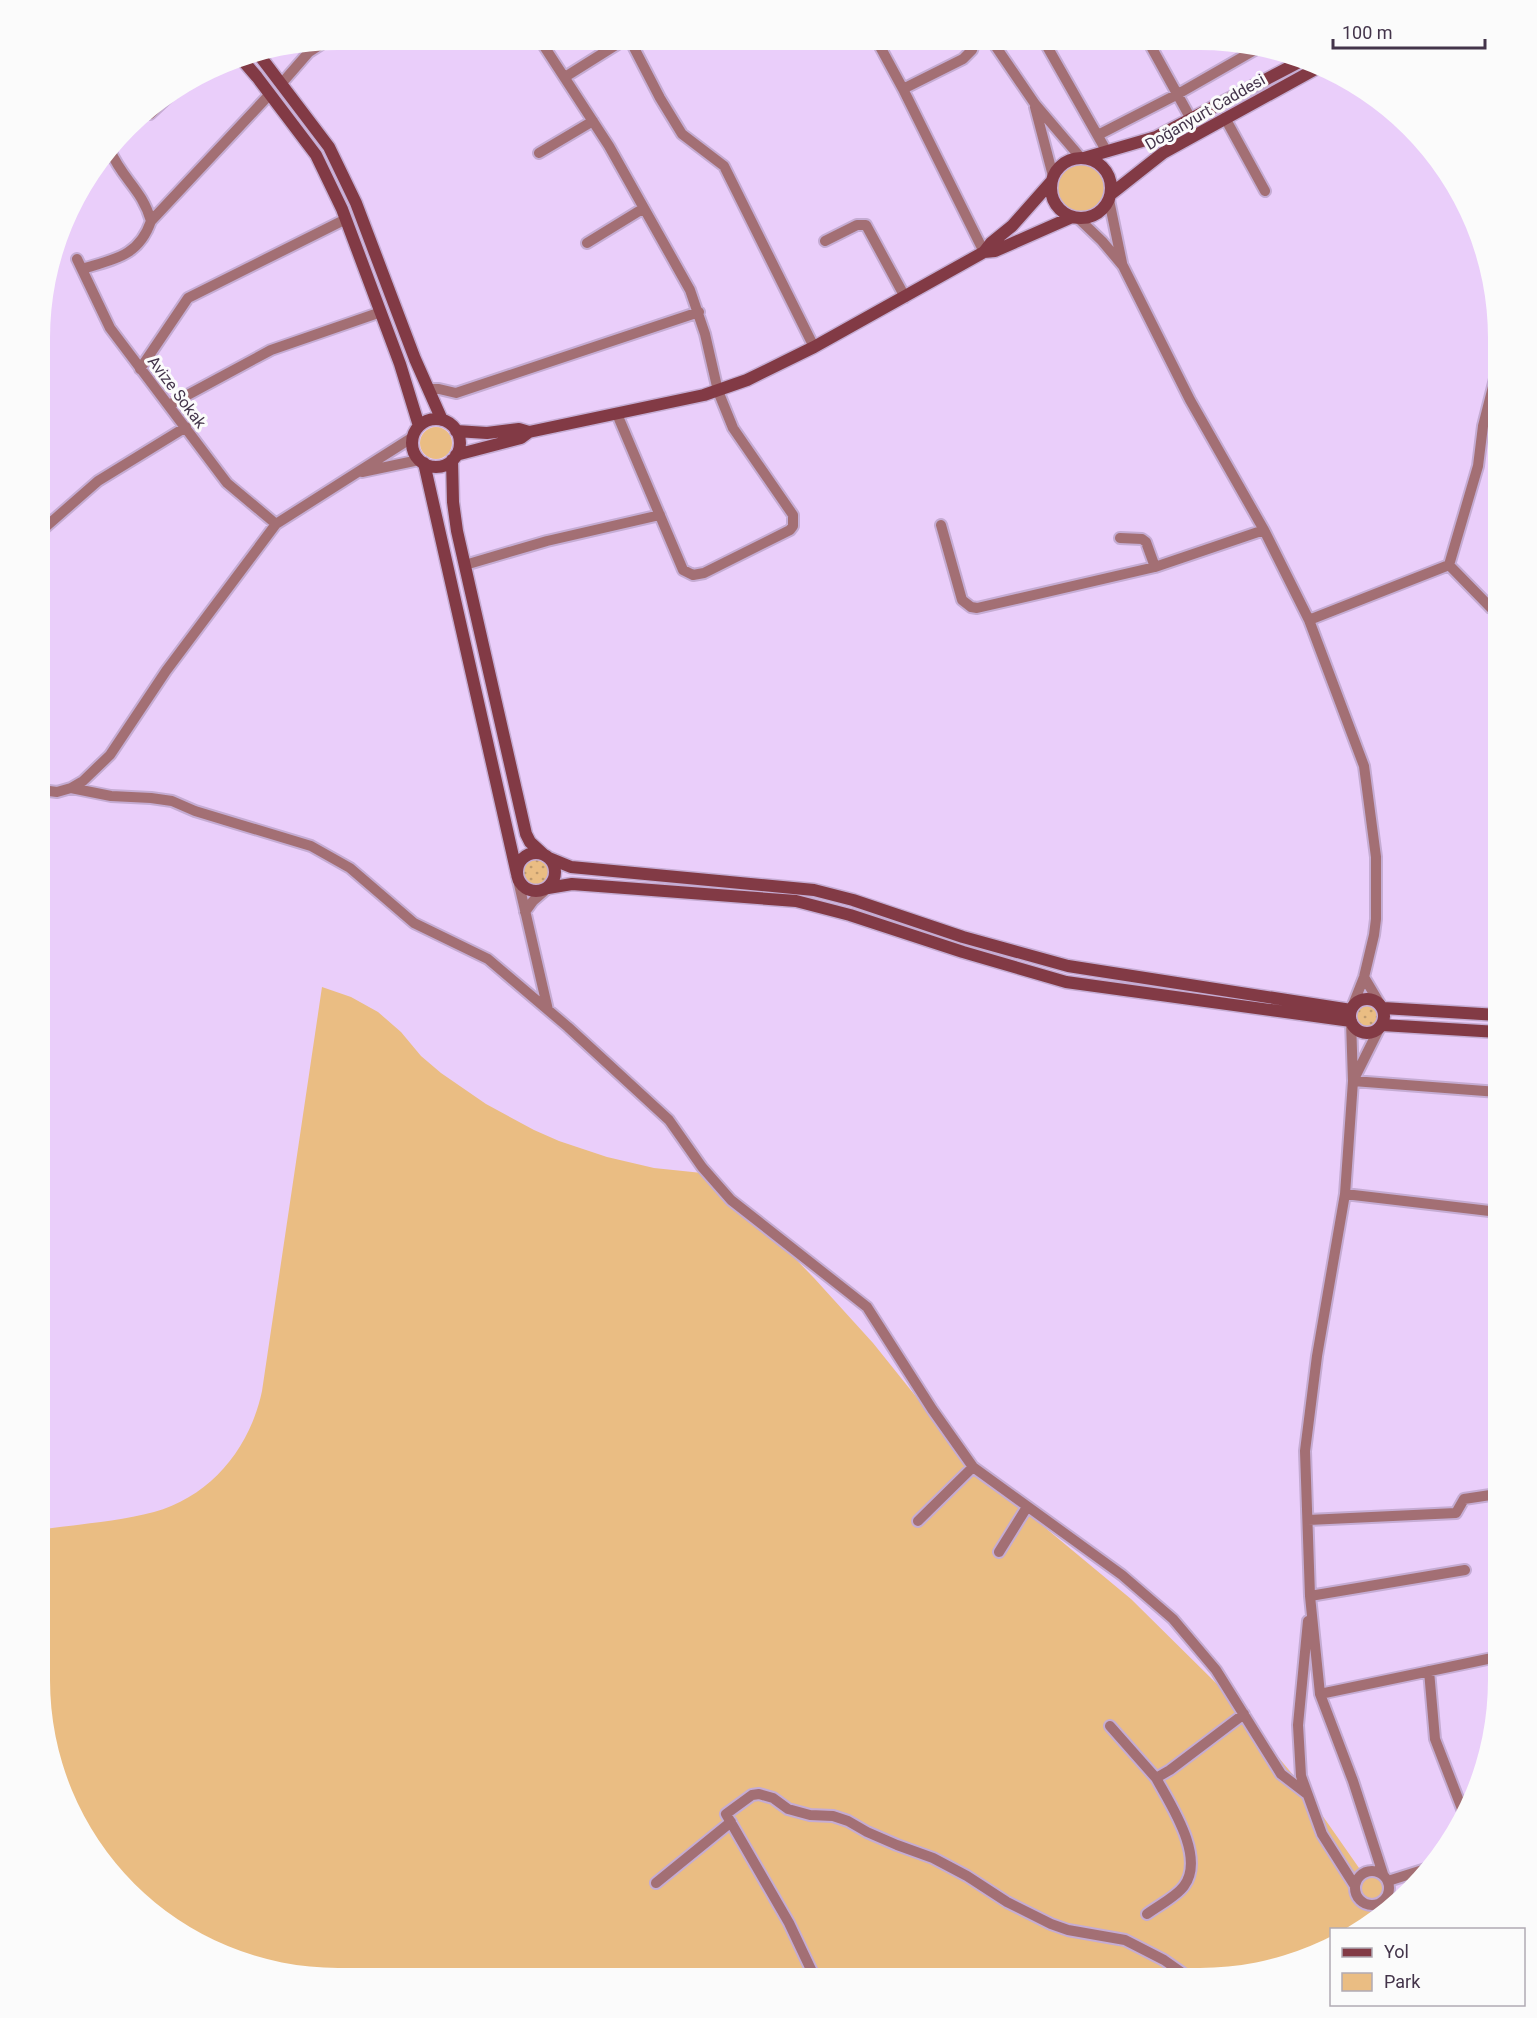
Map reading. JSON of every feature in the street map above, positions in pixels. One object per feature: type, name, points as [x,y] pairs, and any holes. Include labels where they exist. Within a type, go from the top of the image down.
[{"type":"street","points":[[547,50],[593,121],[690,290],[699,312],[718,391],[733,428],[793,515],[793,526],[786,534],[704,573],[693,574],[683,570],[617,414]]},
{"type":"street","points":[[565,77],[608,50]]},
{"type":"street","points":[[635,50],[682,134],[724,166],[814,347]]},
{"type":"street","points":[[882,50],[984,252]]},
{"type":"street","points":[[903,89],[963,59],[972,50]]},
{"type":"street","points":[[998,50],[1035,104],[1082,158]]},
{"type":"street","points":[[1049,50],[1107,152]]},
{"type":"street","points":[[1153,50],[1191,119]]},
{"type":"street","points":[[282,83],[311,51]]},
{"type":"street","points":[[1098,135],[1178,94],[1248,54]]},
{"type":"street","points":[[263,59],[329,147],[352,194],[442,420]]},
{"type":"street","points":[[246,65],[316,155],[346,219],[400,364],[416,431],[413,449],[421,461],[548,1010]]},
{"type":"street","name":"Doğanyurt Caddesi","points":[[1082,158],[1156,136],[1293,65]]},
{"type":"street","name":"Doğanyurt Caddesi","points":[[1110,197],[1163,153],[1311,71]]},
{"type":"street","points":[[151,220],[270,94]]},
{"type":"street","points":[[1035,104],[1052,179],[1052,195],[1057,206],[1075,217],[1102,241],[1123,266],[1190,400],[1264,530],[1309,620],[1364,766],[1376,856],[1376,919],[1364,977],[1351,1015],[1353,1026],[1363,1033],[1374,1032],[1380,1027],[1488,1032]]},
{"type":"street","points":[[1225,118],[1265,191]]},
{"type":"street","points":[[539,153],[593,121]]},
{"type":"street","points":[[113,157],[117,166],[139,191],[147,205],[151,220]]},
{"type":"street","points":[[353,474],[421,461],[429,466],[442,466],[454,457],[520,438],[529,432],[718,391],[761,374],[984,252],[1012,226],[1065,162],[1082,158],[1096,162],[1105,170],[1110,181],[1110,197],[1123,266]]},
{"type":"street","points":[[984,252],[995,251],[1075,217],[1096,214],[1110,197]]},
{"type":"street","points":[[587,243],[644,208]]},
{"type":"street","points":[[140,369],[188,298],[346,219]]},
{"type":"street","name":"Avize Sokak","points":[[151,220],[142,240],[127,254],[79,264],[110,328],[140,369],[227,483],[276,524]]},
{"type":"street","points":[[825,241],[857,225],[866,225],[905,297]]},
{"type":"street","points":[[169,405],[271,350],[381,312]]},
{"type":"street","points":[[428,389],[456,393],[699,312]]},
{"type":"street","points":[[50,791],[57,792],[83,782],[110,755],[166,671],[276,524],[430,420],[442,420],[448,422],[456,431],[459,443],[454,457],[454,515],[526,834],[530,842],[553,863],[555,874],[548,888],[533,901],[525,912]]},
{"type":"street","points":[[1449,565],[1488,425]]},
{"type":"street","points":[[50,523],[98,481],[186,427]]},
{"type":"street","points":[[456,431],[487,433],[519,429],[529,432]]},
{"type":"street","points":[[465,565],[547,541],[660,515]]},
{"type":"street","points":[[941,525],[962,600],[971,607],[983,607],[1155,567],[1264,530]]},
{"type":"street","points":[[1120,538],[1146,542],[1155,567]]},
{"type":"street","points":[[1309,620],[1449,565]]},
{"type":"street","points":[[1449,565],[1488,605]]},
{"type":"street","points":[[71,788],[111,796],[172,801],[195,811],[311,846],[350,868],[414,923],[488,959],[669,1120],[702,1167],[731,1200],[867,1307],[921,1393],[973,1467],[1122,1575],[1173,1619],[1216,1670],[1281,1774],[1307,1794]]},
{"type":"street","points":[[530,854],[546,856],[571,867],[814,890],[854,900],[963,937],[1068,966],[1351,1015],[1066,982],[963,952],[850,915],[796,901],[572,884],[543,891],[531,891],[522,886],[518,877],[520,861],[530,854]]},
{"type":"street","points":[[1353,1081],[1384,1020],[1381,1006],[1364,977]]},
{"type":"street","points":[[1385,1901],[1388,1895],[1386,1877],[1320,1694],[1310,1596],[1305,1451],[1317,1356],[1345,1194],[1353,1081],[1351,1015],[1354,1005],[1364,999],[1370,999],[1381,1006],[1488,1014]]},
{"type":"street","points":[[1353,1081],[1488,1091]]},
{"type":"street","points":[[1345,1194],[1488,1211]]},
{"type":"street","points":[[918,1521],[973,1467]]},
{"type":"street","points":[[1308,1520],[1456,1513],[1464,1499],[1488,1495]]},
{"type":"street","points":[[999,1552],[1027,1507]]},
{"type":"street","points":[[1310,1596],[1465,1570]]},
{"type":"street","points":[[1310,1596],[1298,1725],[1301,1776],[1322,1834],[1355,1886],[1356,1894],[1362,1902],[1377,1908]]},
{"type":"street","points":[[1320,1694],[1488,1660]]},
{"type":"street","points":[[1429,1671],[1435,1739],[1460,1804]]},
{"type":"street","points":[[1156,1778],[1244,1714]]},
{"type":"street","points":[[1110,1726],[1156,1778],[1187,1837],[1189,1876],[1183,1887],[1147,1914]]},
{"type":"street","points":[[810,1968],[789,1923],[726,1814],[752,1795],[759,1794],[772,1798],[788,1809],[810,1815],[833,1816],[848,1821],[867,1832],[933,1858],[967,1876],[1007,1902],[1051,1924],[1068,1930],[1125,1940],[1175,1968]]},
{"type":"street","points":[[656,1883],[731,1822]]},
{"type":"street","points":[[1355,1886],[1358,1877],[1366,1872],[1375,1870],[1386,1877],[1416,1871]]},
{"type":"green space","points":[[1081,163],[1099,170],[1106,188],[1099,206],[1081,213],[1063,206],[1056,188],[1063,170]]},
{"type":"green space","points":[[436,427],[447,432],[452,443],[447,454],[436,459],[425,454],[420,443],[425,432]]},
{"type":"green space","points":[[536,857],[547,862],[552,873],[547,884],[536,889],[525,884],[520,873],[525,862]]},
{"type":"green space","points":[[322,987],[351,997],[378,1012],[441,1073],[486,1104],[534,1130],[607,1157],[654,1168],[702,1173],[784,1247],[814,1278],[873,1343],[942,1429],[1013,1501],[1131,1599],[1218,1685],[1299,1782],[1366,1878],[1374,1876],[1381,1881],[1384,1889],[1377,1899],[1380,1905],[1347,1928],[1330,1928],[1330,1937],[1310,1947],[1274,1959],[1219,1968],[318,1968],[263,1959],[227,1947],[177,1920],[147,1897],[121,1871],[88,1825],[71,1791],[59,1755],[50,1700],[50,1528],[154,1512],[175,1505],[193,1494],[210,1482],[238,1450],[248,1432],[262,1391]]},
{"type":"green space","points":[[1367,1002],[1377,1006],[1381,1016],[1377,1026],[1367,1030],[1357,1026],[1353,1016],[1357,1006]]}]
